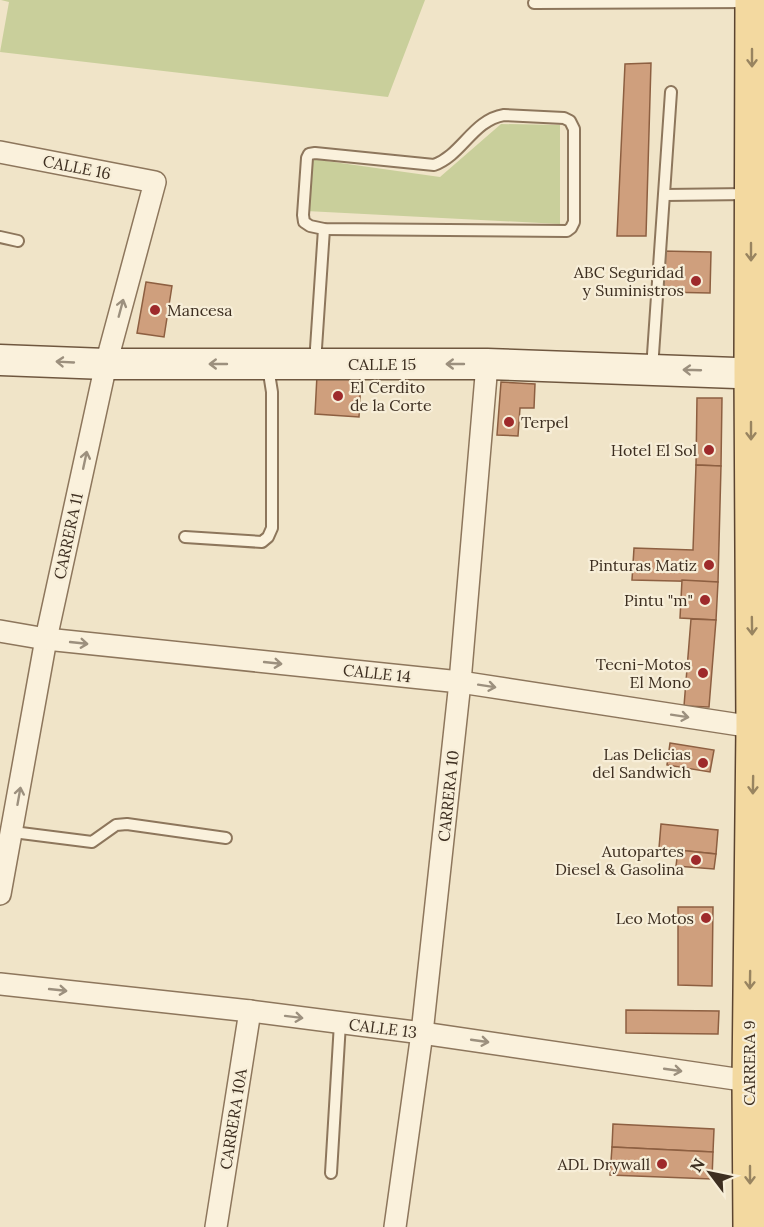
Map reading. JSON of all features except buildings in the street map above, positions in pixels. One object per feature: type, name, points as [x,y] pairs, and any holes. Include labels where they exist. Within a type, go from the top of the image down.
[{"type":"main road","name":"CARRERA 9","points":[[750,1227],[756,1084],[753,727],[757,373],[752,194],[752,1]]},
{"type":"street","name":"CALLE 16","points":[[0,152],[155,182]]},
{"type":"street","name":"CARRERA 11","points":[[0,894],[46,639],[106,364],[155,182]]},
{"type":"street","name":"CALLE 15","points":[[0,360],[106,364],[487,364],[757,373]]},
{"type":"street","name":"CARRERA 10","points":[[395,1227],[422,1033],[460,682],[487,364]]},
{"type":"street","name":"CALLE 14","points":[[0,631],[46,639],[460,682],[753,727]]},
{"type":"street","name":"CALLE 13","points":[[0,984],[250,1011],[422,1033],[756,1084]]},
{"type":"street","name":"CARRERA 10A","points":[[216,1227],[250,1011]]},
{"type":"lane","points":[[534,3],[752,1]]},
{"type":"lane","points":[[652,369],[671,92]]},
{"type":"lane","points":[[504,115],[564,118],[570,121],[574,129],[574,222],[567,231],[324,229],[304,222],[309,154],[434,165],[451,155],[493,117],[504,115]]},
{"type":"lane","points":[[665,195],[752,194]]},
{"type":"lane","points":[[315,364],[324,229]]},
{"type":"lane","points":[[0,237],[18,241]]},
{"type":"lane","points":[[185,537],[262,542],[268,537],[272,528],[272,403],[267,364]]},
{"type":"lane","points":[[13,832],[92,842],[116,825],[127,824],[226,838]]},
{"type":"lane","points":[[331,1173],[340,1023]]},
{"type":"green space","points":[[1,0],[425,0],[388,97],[0,52],[9,2]]},
{"type":"green space","points":[[501,124],[560,125],[560,224],[306,211],[312,159],[440,177]]},
{"type":"place","name":"ABC Seguridad y Suministros","points":[[696,281]]},
{"type":"place","name":"Mancesa","points":[[155,310]]},
{"type":"place","name":"El Cerdito de la Corte","points":[[338,396]]},
{"type":"place","name":"Terpel","points":[[509,422]]},
{"type":"place","name":"Hotel El Sol","points":[[709,450]]},
{"type":"place","name":"Pinturas Matiz","points":[[709,565]]},
{"type":"place","name":"Pintu \"m\"","points":[[705,600]]},
{"type":"place","name":"Tecni-Motos El Mono","points":[[703,673]]},
{"type":"place","name":"Las Delicias del Sandwich","points":[[703,763]]},
{"type":"place","name":"Autopartes Diesel & Gasolina","points":[[696,860]]},
{"type":"place","name":"Leo Motos","points":[[706,918]]},
{"type":"place","name":"ADL Drywall","points":[[662,1164]]}]
